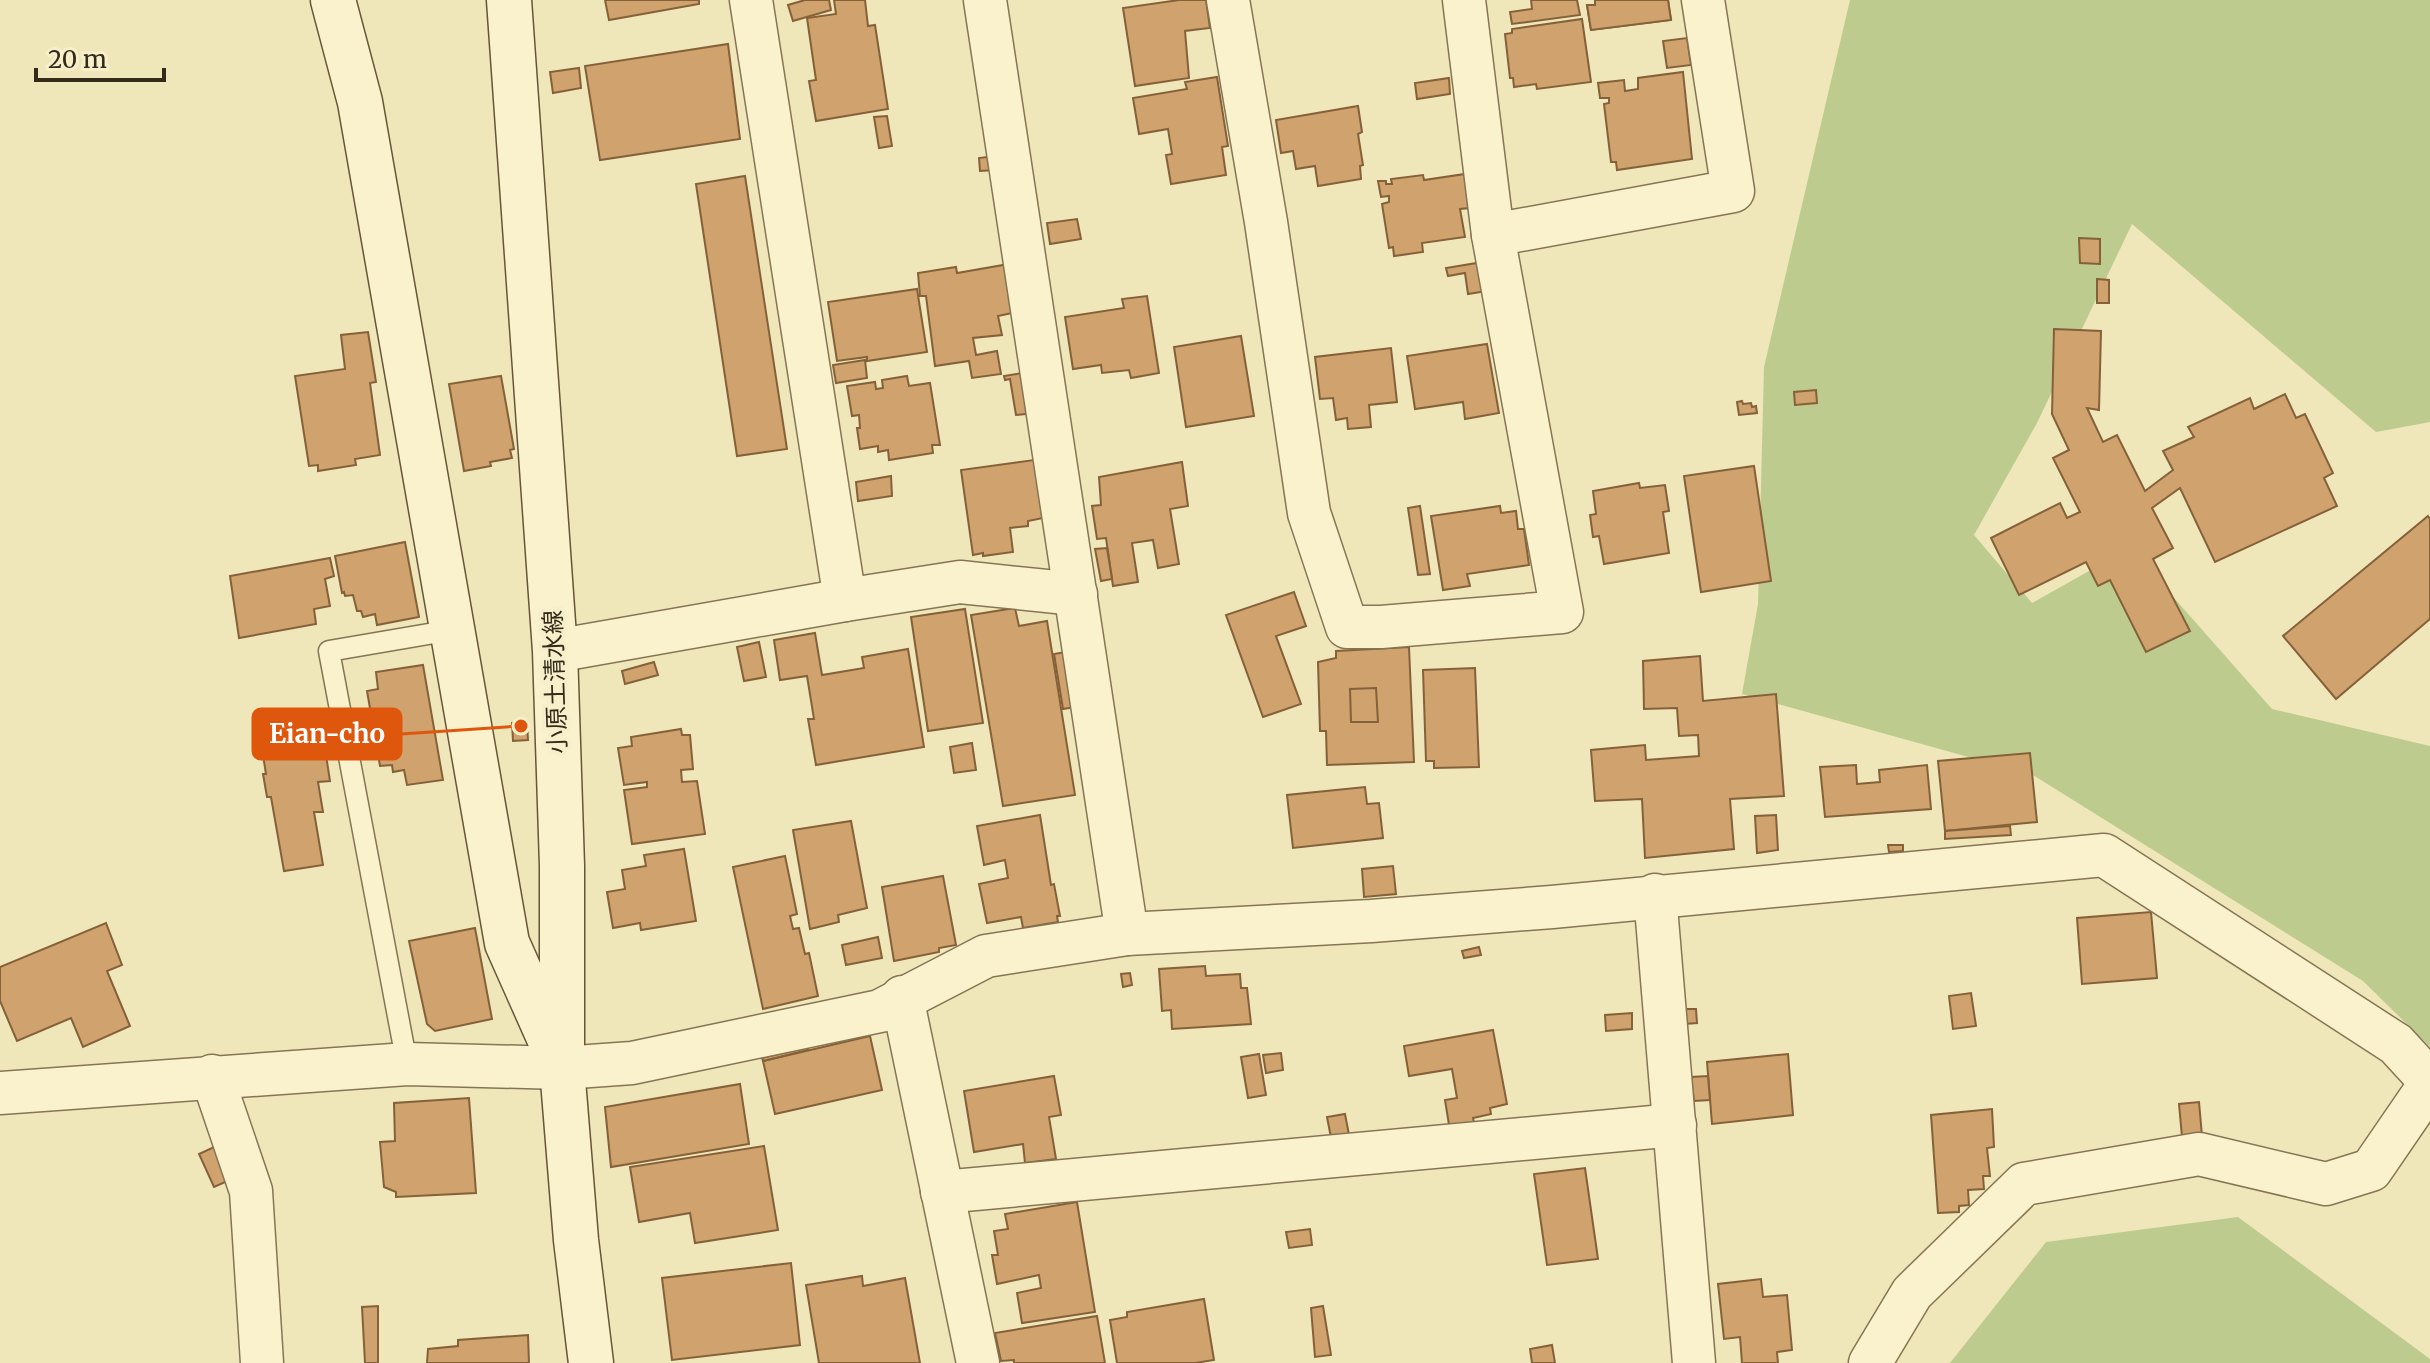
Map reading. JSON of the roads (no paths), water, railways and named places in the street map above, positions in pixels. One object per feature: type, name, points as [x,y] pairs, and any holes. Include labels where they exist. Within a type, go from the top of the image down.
[{"type":"main road","points":[[333,0],[360,102],[507,943],[562,1068]]},
{"type":"main road","name":"小原土清水線","points":[[509,0],[555,651],[562,866],[562,1068],[576,1240],[591,1363]]},
{"type":"street","points":[[751,0],[845,600]]},
{"type":"street","points":[[985,0],[1127,934]]},
{"type":"street","points":[[1228,0],[1266,222],[1309,513],[1347,627],[1562,612],[1493,235],[1464,0]]},
{"type":"street","points":[[1493,235],[1733,191],[1703,0]]},
{"type":"street","points":[[555,651],[960,582],[1076,594]]},
{"type":"street","points":[[0,1093],[407,1064],[562,1068],[632,1063],[880,1011],[986,956],[1127,934],[1371,921],[1552,907],[2104,855],[2396,1044],[2430,1082],[2371,1170],[2326,1184],[2199,1154],[2024,1184],[1912,1293],[1870,1363]]},
{"type":"street","points":[[1655,895],[1694,1363]]},
{"type":"street","points":[[902,997],[978,1363]]},
{"type":"street","points":[[212,1076],[251,1191],[262,1363]]},
{"type":"street","points":[[942,1192],[1675,1125]]},
{"type":"lane","points":[[407,1064],[329,651],[452,630]]},
{"type":"place","name":"Eian-cho","points":[[521,726]]}]
